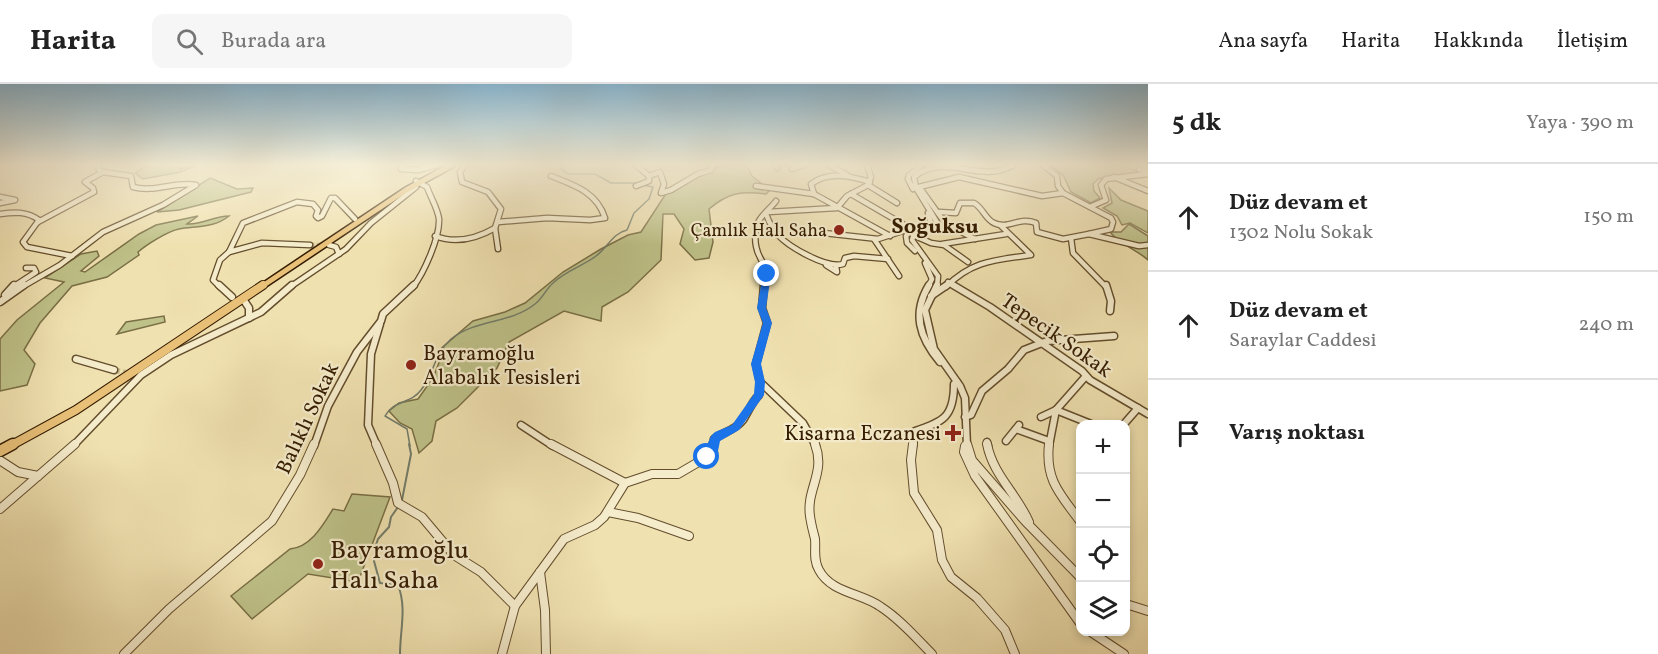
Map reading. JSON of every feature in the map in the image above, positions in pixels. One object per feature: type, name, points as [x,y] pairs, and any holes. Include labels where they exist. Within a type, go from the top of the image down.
[{"type":"main road","points":[[0,445],[71,407],[356,219],[403,192]]},
{"type":"main road","points":[[0,451],[76,410],[406,192]]},
{"type":"street","points":[[72,256],[27,247],[24,242],[38,222],[90,195],[91,192]]},
{"type":"street","points":[[2,300],[72,256],[103,232],[163,205],[185,192]]},
{"type":"street","points":[[0,509],[83,437],[138,375],[171,355],[249,318],[339,254],[371,223],[411,192]]},
{"type":"street","name":"Balıklı Sokak","points":[[429,192],[439,219],[433,246],[416,285],[383,314],[371,354],[371,402],[368,425],[393,483],[399,505],[423,517],[432,531],[454,555],[481,572],[515,606]]},
{"type":"street","points":[[487,192],[501,209],[495,228],[498,249]]},
{"type":"street","points":[[498,222],[547,218],[590,220],[605,218],[603,209],[586,192]]},
{"type":"street","points":[[797,192],[814,194],[890,236]]},
{"type":"street","points":[[837,208],[844,198],[855,192]]},
{"type":"street","points":[[880,192],[897,203]]},
{"type":"street","points":[[918,192],[937,219],[938,224],[932,228]]},
{"type":"street","points":[[914,232],[930,225],[932,221],[918,192]]},
{"type":"street","points":[[919,192],[939,212],[944,223],[975,239]]},
{"type":"street","points":[[939,212],[956,213],[960,203],[971,202],[981,206],[991,222],[1007,225],[1016,219],[1025,219],[1036,223],[1035,229],[1041,234],[1071,238],[1113,226],[1111,218],[1092,206],[1063,193],[1042,196],[1023,192]]},
{"type":"street","points":[[1092,206],[1106,200],[1104,192]]},
{"type":"street","points":[[851,194],[906,226]]},
{"type":"street","points":[[0,197],[15,200],[0,205]]},
{"type":"street","points":[[232,297],[213,280],[220,260],[229,252],[243,223],[301,201],[317,206],[316,216],[318,218],[322,216],[331,198],[335,198],[356,219]]},
{"type":"street","points":[[502,654],[515,606],[564,539],[595,525],[608,512],[625,483],[652,474],[678,474],[707,457],[718,435],[735,428],[759,395],[760,382],[756,364],[767,323],[762,308],[767,274],[766,267],[756,254],[755,247],[758,220],[776,201]]},
{"type":"street","points":[[0,205],[10,212],[23,212],[34,216],[39,220],[38,222]]},
{"type":"street","points":[[767,213],[837,208]]},
{"type":"street","points":[[0,214],[23,212]]},
{"type":"street","points":[[767,213],[767,220],[786,244],[837,272],[836,266],[843,264],[844,258],[855,256],[888,260]]},
{"type":"street","points":[[944,223],[908,233],[906,238],[928,268],[932,279],[919,304],[924,338],[930,351],[947,368]]},
{"type":"street","points":[[931,296],[940,293],[948,282],[964,270],[992,260],[1031,255],[1028,250],[1006,234],[1000,225]]},
{"type":"street","points":[[435,236],[444,240],[458,241],[484,234],[495,228]]},
{"type":"street","points":[[824,234],[874,239],[890,236],[907,228],[944,245],[968,262]]},
{"type":"street","points":[[914,232],[913,243],[938,276],[938,284],[925,310],[934,349],[957,381],[965,398],[967,449],[978,468],[1076,573]]},
{"type":"street","points":[[938,244],[1006,234]]},
{"type":"street","points":[[1089,234],[1139,246],[1148,245]]},
{"type":"street","points":[[1071,238],[1073,253],[1102,279],[1109,292],[1112,304],[1110,312]]},
{"type":"street","points":[[874,239],[899,276]]},
{"type":"street","points":[[229,252],[262,243],[310,245]]},
{"type":"street","points":[[329,245],[336,247],[339,254]]},
{"type":"street","points":[[2,300],[15,284],[36,272],[34,268],[26,268]]},
{"type":"street","name":"Tepecik Sokak","points":[[948,282],[990,307],[1086,376],[1148,414]]},
{"type":"street","points":[[245,302],[249,308],[249,318]]},
{"type":"street","name":"Balıklı Sokak","points":[[124,654],[169,609],[272,521],[300,475],[320,432],[328,406],[357,352],[381,321]]},
{"type":"street","points":[[965,417],[971,415],[982,391],[1029,347],[1074,338],[1114,336]]},
{"type":"street","points":[[76,359],[114,370]]},
{"type":"street","points":[[1041,417],[1056,410],[1086,376]]},
{"type":"street","points":[[957,381],[954,384],[956,396],[954,407],[949,414],[939,422],[915,431],[911,460],[914,493],[937,530],[942,560],[948,573],[977,598],[1005,630],[1015,654]]},
{"type":"street","points":[[760,382],[796,413],[814,437],[820,462],[818,479],[810,499],[808,513],[815,540],[815,564],[819,573],[828,582],[873,602],[932,654]]},
{"type":"street","points":[[1128,420],[1138,408]]},
{"type":"street","points":[[1056,410],[1082,420]]},
{"type":"street","points":[[1056,410],[1056,419],[1049,441],[1048,477],[1076,516]]},
{"type":"street","points":[[521,424],[537,437],[625,483]]},
{"type":"street","points":[[1006,441],[1017,427],[1049,441]]},
{"type":"street","points":[[966,442],[964,452],[975,476],[1076,617]]},
{"type":"street","points":[[987,442],[997,477],[1027,516],[1029,525]]},
{"type":"street","points":[[2,461],[18,472],[38,476]]},
{"type":"street","points":[[608,512],[638,518],[689,536]]},
{"type":"street","points":[[540,572],[545,610],[546,654]]},
{"type":"street","points":[[1130,606],[1148,611]]},
{"type":"street","points":[[1097,636],[1124,654]]},
{"type":"green space","points":[[189,192],[251,192],[179,210],[157,212]]},
{"type":"green space","points":[[667,192],[768,192],[766,194],[743,193],[729,196],[709,209],[713,242],[709,258],[695,260],[680,244],[684,229],[674,214],[663,214],[661,260],[628,292],[602,307],[601,321],[564,311],[509,342],[497,368],[457,408],[436,421],[432,441],[419,453],[412,429],[400,423],[389,411],[399,403],[418,399],[433,378],[440,360],[437,352],[473,321],[505,312],[525,303],[563,272],[628,235],[641,232]]},
{"type":"green space","points":[[1071,192],[1095,192],[1100,198],[1091,203]]},
{"type":"green space","points":[[1110,192],[1121,200],[1148,211],[1148,233],[1130,223],[1122,225],[1117,216],[1103,208],[1112,203]]},
{"type":"green space","points":[[198,216],[187,224],[229,216],[211,225],[169,232],[146,246],[138,252],[139,255],[107,277],[72,286],[40,323],[24,350],[35,364],[27,385],[0,391],[0,339],[17,320],[64,282],[45,278],[81,254],[97,251],[99,256],[81,271],[85,272],[139,234],[156,225]]},
{"type":"green space","points":[[1129,224],[1148,236],[1148,260],[1110,232],[1121,232]]},
{"type":"green space","points":[[164,316],[165,322],[117,334],[126,322]]},
{"type":"green space","name":"Bayramoğlu Halı Saha","points":[[352,494],[390,497],[358,582],[308,574],[252,619],[231,596],[290,549],[310,540],[333,509],[344,511]]},
{"type":"waterway","points":[[410,446],[407,429],[385,416],[393,407],[412,398],[421,390],[445,345],[471,328],[515,315],[538,302],[558,279],[596,256],[614,237],[627,230],[634,213],[649,199],[651,192]]},
{"type":"waterway","points":[[402,500],[411,454],[409,444]]},
{"type":"waterway","points":[[398,507],[391,517],[389,527],[378,539],[374,561],[380,583],[398,585],[401,594],[403,611],[400,654]]},
{"type":"tunnel","points":[[310,245],[327,245]]},
{"type":"tunnel","points":[[114,370],[131,374]]},
{"type":"place","name":"Çamlık Halı Saha","points":[[839,230]]},
{"type":"place","name":"Bayramoğlu Alabalık Tesisleri","points":[[411,365]]},
{"type":"place","name":"Kisarna Eczanesi","points":[[953,433]]},
{"type":"place","name":"Bayramoğlu Halı Saha","points":[[318,564]]},
{"type":"district","name":"Soğuksu","points":[[935,225]]},
{"type":"route","points":[[707,457],[712,451],[714,439],[735,428],[759,395],[760,382],[756,364],[767,323],[762,308],[767,274]]}]
